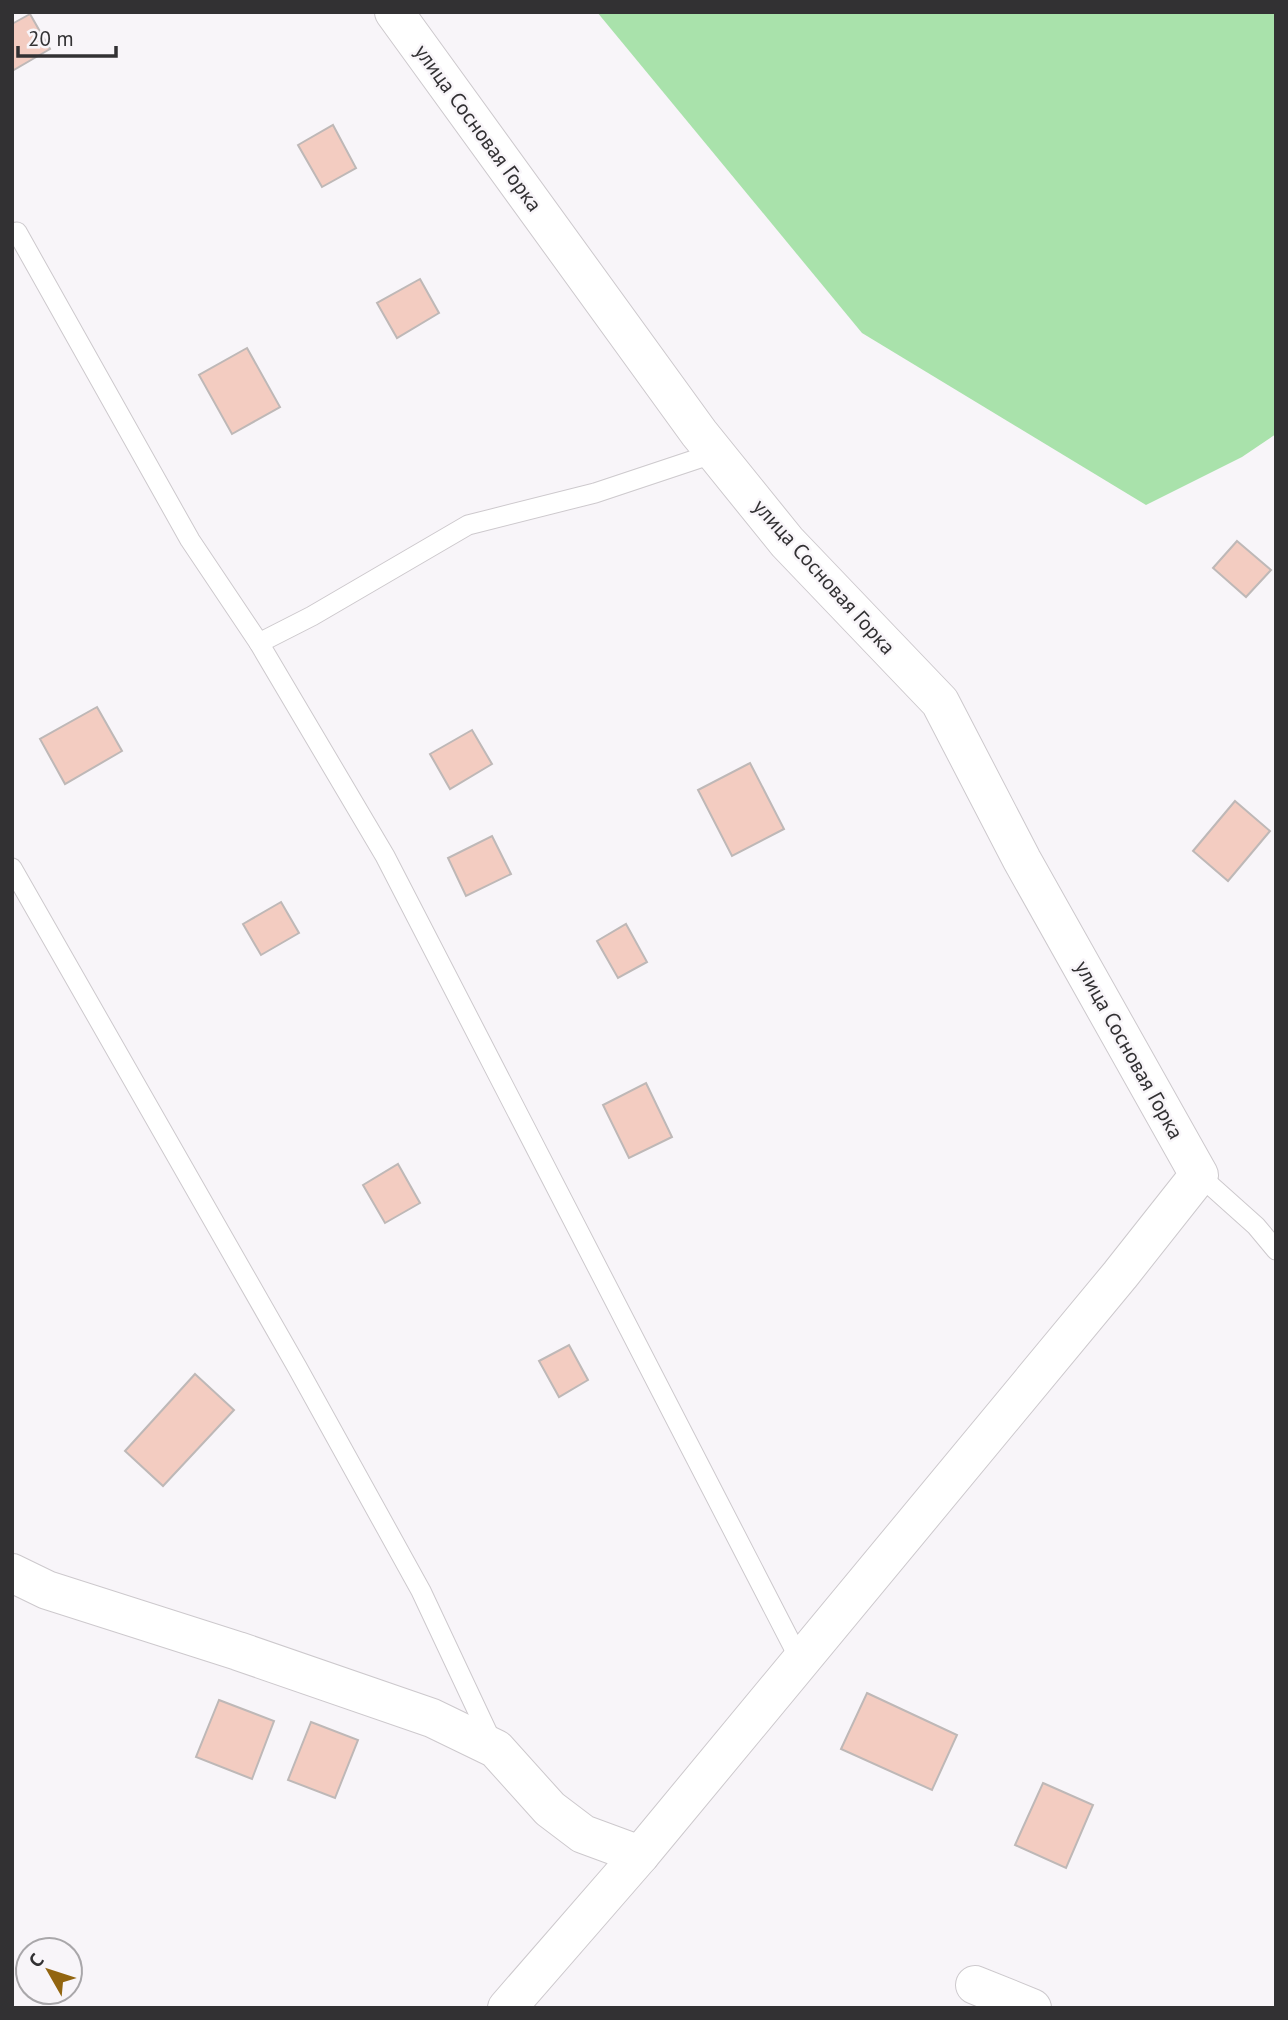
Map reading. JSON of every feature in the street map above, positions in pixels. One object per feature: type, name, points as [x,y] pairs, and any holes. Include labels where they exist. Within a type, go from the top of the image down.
[{"type":"street","name":"улица Сосновая Горка","points":[[394,12],[715,453],[787,542],[940,702],[1022,860],[1199,1175]]},
{"type":"street","points":[[507,2008],[640,1855],[1120,1275],[1199,1175]]},
{"type":"street","points":[[12,1573],[47,1590],[238,1651],[432,1718],[496,1749],[550,1809],[583,1834],[640,1855]]},
{"type":"street","points":[[975,1985],[1032,2008]]},
{"type":"lane","points":[[17,232],[190,540],[259,643],[385,856],[801,1661]]},
{"type":"lane","points":[[259,643],[312,616],[468,525],[595,493],[715,453]]},
{"type":"lane","points":[[12,868],[290,1355],[421,1591],[496,1749]]},
{"type":"lane","points":[[1199,1175],[1256,1226],[1276,1250]]},
{"type":"green space","points":[[597,12],[1276,12],[1276,434],[1242,457],[1146,505],[862,333]]},
{"type":"building","points":[[30,14],[50,49],[12,71],[12,24]]},
{"type":"building","points":[[333,125],[356,168],[322,187],[298,145]]},
{"type":"building","points":[[420,279],[439,313],[397,338],[377,303]]},
{"type":"building","points":[[247,348],[280,407],[232,434],[199,375]]},
{"type":"building","points":[[1237,541],[1271,570],[1246,597],[1213,568]]},
{"type":"building","points":[[97,707],[122,751],[65,784],[40,739]]},
{"type":"building","points":[[472,730],[492,764],[450,789],[430,754]]},
{"type":"building","points":[[750,763],[784,829],[732,856],[698,790]]},
{"type":"building","points":[[1235,801],[1270,831],[1228,881],[1193,851]]},
{"type":"building","points":[[492,836],[511,874],[466,896],[448,858]]},
{"type":"building","points":[[281,902],[299,933],[261,955],[243,924]]},
{"type":"building","points":[[626,924],[647,962],[618,978],[597,941]]},
{"type":"building","points":[[646,1083],[672,1137],[629,1158],[603,1105]]},
{"type":"building","points":[[398,1164],[420,1203],[385,1223],[363,1185]]},
{"type":"building","points":[[569,1345],[588,1380],[559,1397],[539,1361]]},
{"type":"building","points":[[195,1374],[234,1410],[163,1486],[125,1451]]},
{"type":"building","points":[[867,1693],[957,1735],[932,1790],[841,1749]]},
{"type":"building","points":[[219,1700],[274,1721],[252,1779],[196,1757]]},
{"type":"building","points":[[311,1722],[358,1740],[335,1798],[288,1780]]},
{"type":"building","points":[[1043,1783],[1093,1805],[1066,1868],[1015,1845]]}]
